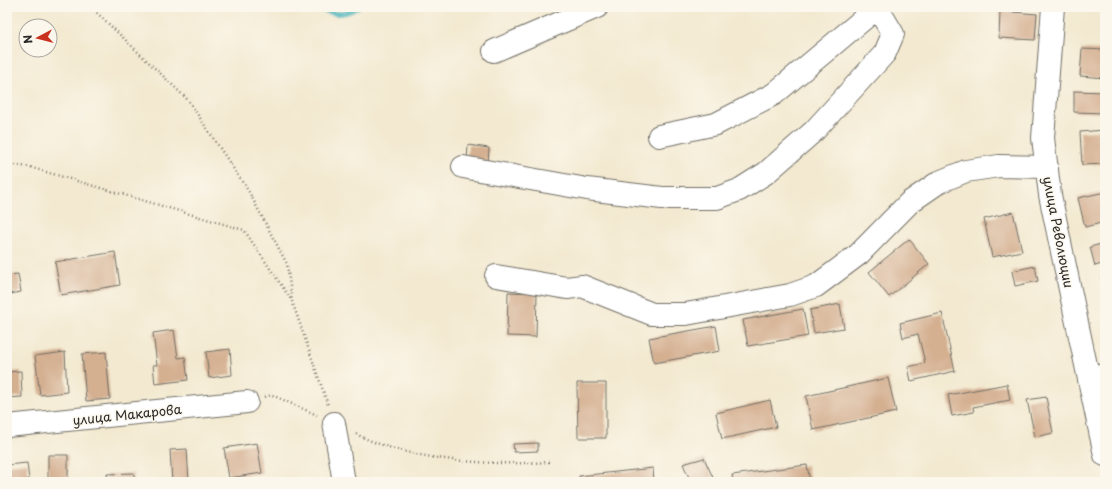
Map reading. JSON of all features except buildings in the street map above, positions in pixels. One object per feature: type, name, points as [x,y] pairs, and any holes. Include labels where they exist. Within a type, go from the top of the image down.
[{"type":"street","points":[[494,51],[597,7]]},
{"type":"street","points":[[463,167],[587,189],[662,198],[717,198],[732,192],[766,173],[814,131],[886,54],[893,34],[877,7],[774,94],[716,124],[659,136]]},
{"type":"street","name":"улица Революции","points":[[1053,7],[1043,138],[1050,195],[1097,377],[1105,455]]},
{"type":"street","points":[[496,276],[568,288],[582,286],[652,314],[686,314],[790,295],[816,286],[859,254],[910,202],[938,182],[966,171],[998,166],[1047,167]]},
{"type":"street","name":"улица Макарова","points":[[7,426],[246,402]]},
{"type":"street","points":[[334,423],[344,482]]},
{"type":"path","points":[[91,7],[188,100],[249,192],[287,264],[292,301],[334,423]]},
{"type":"path","points":[[7,164],[29,168],[244,230],[292,301]]},
{"type":"path","points":[[246,402],[272,395],[372,442],[433,457],[512,464],[549,462]]},
{"type":"waterway","points":[[313,7],[330,13],[347,12],[358,7]]}]
